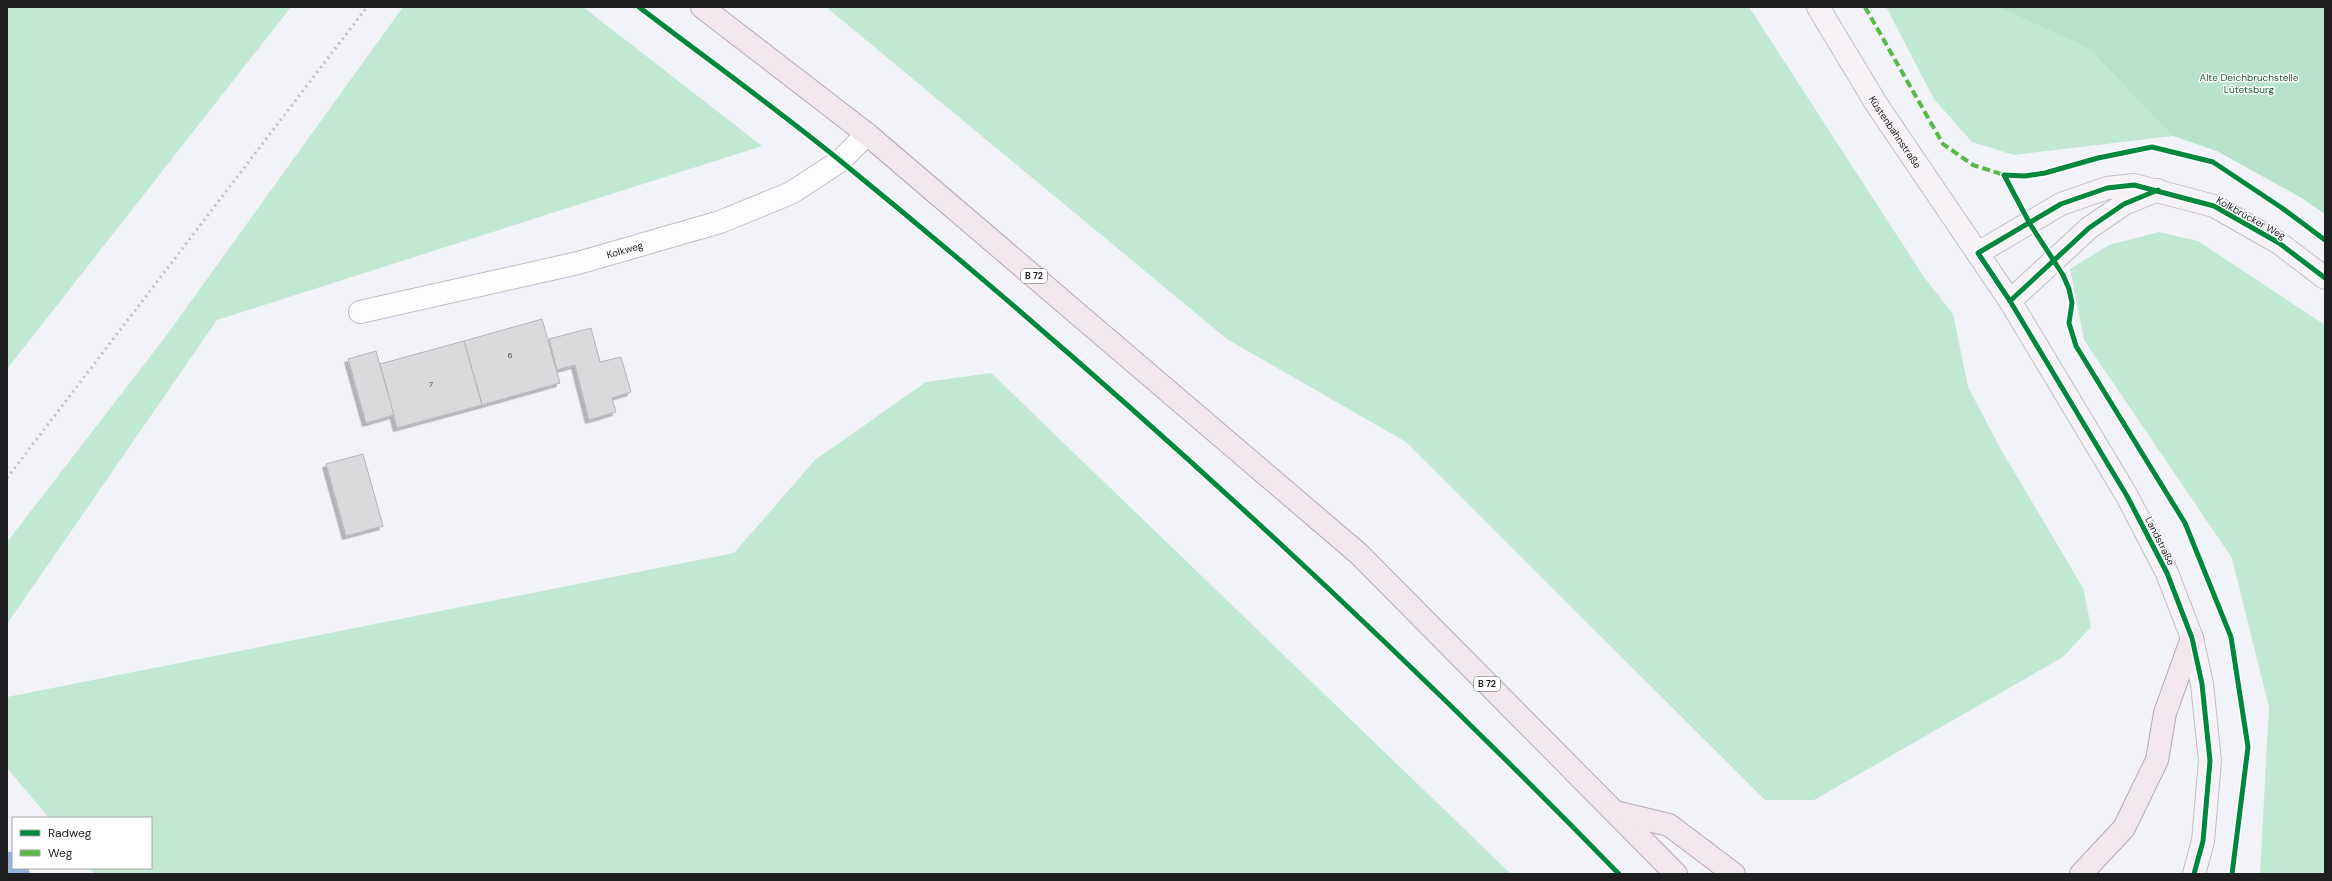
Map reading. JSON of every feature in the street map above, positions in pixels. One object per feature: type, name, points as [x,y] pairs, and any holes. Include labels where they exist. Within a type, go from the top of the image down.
[{"type":"main road","name":"B 72","points":[[702,7],[867,134],[1360,554],[1676,874]]},
{"type":"main road","name":"Küstenbahnstraße","points":[[1818,7],[1877,105],[1978,253]]},
{"type":"main road","name":"Kolkbrücker Weg","points":[[1978,253],[2061,204],[2100,190],[2134,185],[2158,190],[2214,206],[2279,243],[2325,278]]},
{"type":"main road","points":[[2010,301],[2089,228],[2124,204],[2158,190]]},
{"type":"main road","name":"Landstraße","points":[[1978,253],[2010,301],[2127,496],[2166,573],[2192,638],[2202,684],[2210,761],[2203,841],[2194,874]]},
{"type":"main road","points":[[2081,874],[2124,828],[2157,760],[2165,713],[2192,638]]},
{"type":"main road","points":[[1615,812],[1669,825],[1734,874]]},
{"type":"street","name":"Kolkweg","points":[[360,312],[578,263],[720,222],[791,193],[840,161],[867,134]]},
{"type":"green space","points":[[7,7],[291,7],[7,369]]},
{"type":"green space","points":[[403,7],[583,7],[762,146],[217,320],[7,624],[7,542],[166,336]]},
{"type":"green space","points":[[826,7],[1749,7],[1924,277],[1953,314],[1968,387],[2000,448],[2083,588],[2091,627],[2063,657],[1814,800],[1765,800],[1406,442],[1227,339]]},
{"type":"green space","points":[[1886,7],[2325,7],[2325,214],[2302,198],[2217,151],[2173,136],[2014,155],[1972,142],[1934,99]]},
{"type":"green space","name":"Alte Deichbruchstelle Lütetsburg","points":[[1999,7],[2325,7],[2325,214],[2302,198],[2217,151],[2172,135],[2089,48]]},
{"type":"green space","points":[[2159,232],[2198,241],[2325,325],[2325,874],[2260,874],[2269,707],[2232,558],[2084,340],[2070,269],[2109,245]]},
{"type":"green space","points":[[991,373],[1511,874],[95,874],[91,869],[152,869],[152,817],[48,817],[7,768],[7,697],[734,553],[815,460],[926,382]]},
{"type":"building","points":[[542,319],[560,383],[482,405],[464,341]]},
{"type":"building","points":[[591,328],[600,362],[621,357],[631,392],[612,398],[616,412],[589,420],[575,365],[557,370],[549,339]]},
{"type":"building","points":[[464,341],[482,405],[397,428],[380,364]]},
{"type":"building","points":[[376,351],[394,415],[366,423],[348,359]]},
{"type":"building","points":[[363,454],[383,526],[346,536],[326,464]]},
{"type":"railway","points":[[7,478],[367,7]]},
{"type":"marked path","points":[[1865,7],[1943,144],[1973,165],[2004,175]]},
{"type":"cycle path","points":[[639,7],[843,163],[1045,332],[1143,419],[1338,597],[1433,688],[1619,874]]},
{"type":"cycle path","points":[[2232,874],[2248,747],[2231,637],[2185,523],[2076,346],[2069,323],[2072,303],[2069,289],[2063,275],[2030,224],[2004,175],[2025,176],[2045,173],[2098,158],[2152,147],[2213,162],[2282,208],[2325,240]]},
{"type":"cycle path","points":[[2194,874],[2203,841],[2210,761],[2202,684],[2192,638],[2167,573],[2127,496],[2010,301],[1978,253],[2061,204],[2107,188],[2134,185],[2214,206],[2279,243],[2325,278]]},
{"type":"cycle path","points":[[2010,301],[2089,228],[2124,204],[2158,190]]}]
